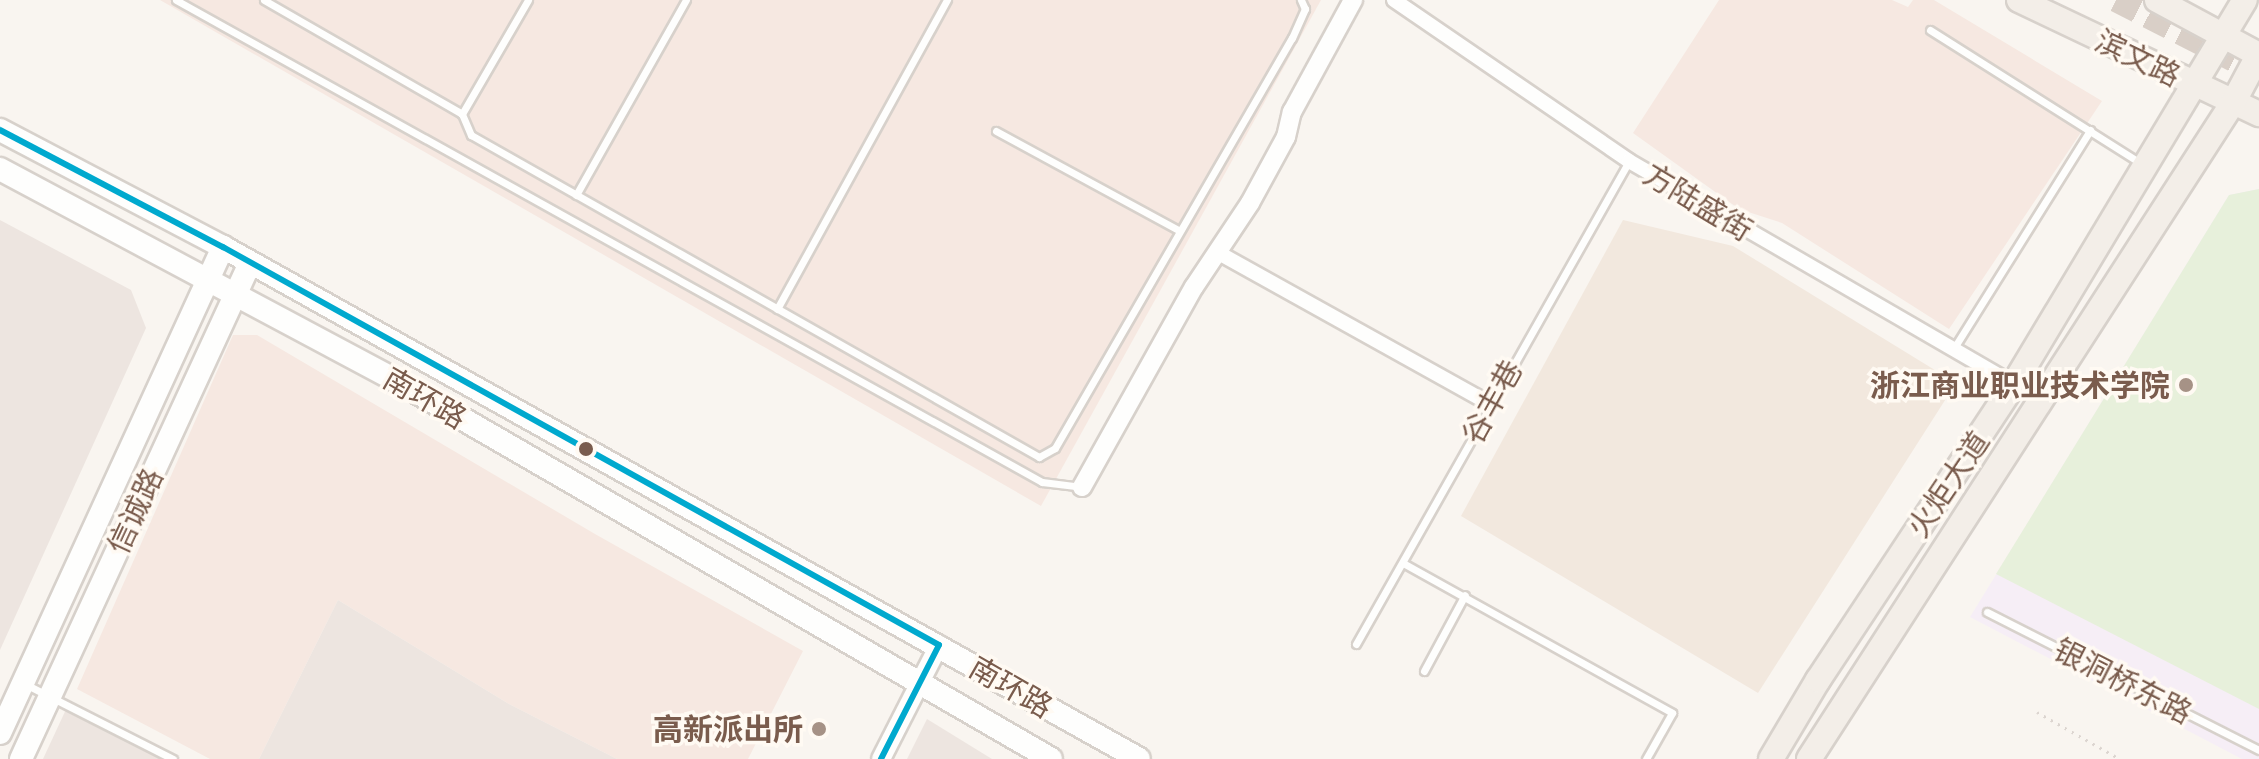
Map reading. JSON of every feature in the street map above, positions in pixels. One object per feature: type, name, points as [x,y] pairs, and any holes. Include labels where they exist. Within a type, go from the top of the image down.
[{"type":"main road","name":"滨文路","points":[[2019,0],[2259,114]]},
{"type":"main road","name":"滨文路","points":[[2157,0],[2259,55]]},
{"type":"main road","name":"火炬大道","points":[[1771,759],[1818,680],[2014,384],[2242,5]]},
{"type":"main road","name":"火炬大道","points":[[1809,759],[2234,101],[2259,55]]},
{"type":"main road","name":"南环路","points":[[0,130],[223,247],[1139,759]]},
{"type":"main road","name":"南环路","points":[[0,169],[392,378],[918,685],[1051,759]]},
{"type":"main road","name":"信诚路","points":[[0,733],[223,247]]},
{"type":"main road","name":"信诚路","points":[[21,759],[250,263]]},
{"type":"street","points":[[1082,487],[1286,137],[1292,112],[1353,0]]},
{"type":"street","name":"方陆盛街","points":[[1394,0],[1629,161],[2014,384]]},
{"type":"street","points":[[1217,252],[1490,404]]},
{"type":"street","points":[[881,759],[939,645]]},
{"type":"lane","points":[[176,0],[1042,482],[1082,487]]},
{"type":"lane","points":[[264,0],[462,114],[471,135],[1039,457],[1055,448],[1292,38],[1305,9],[1301,0]]},
{"type":"lane","points":[[462,114],[528,0]]},
{"type":"lane","points":[[576,195],[686,0]]},
{"type":"lane","points":[[777,309],[947,0]]},
{"type":"lane","points":[[1930,30],[2147,167]]},
{"type":"lane","points":[[1952,350],[2090,130]]},
{"type":"lane","points":[[996,131],[1180,231]]},
{"type":"lane","name":"谷丰巷","points":[[1356,644],[1629,161]]},
{"type":"lane","points":[[1403,563],[1672,713],[1646,759]]},
{"type":"lane","points":[[1424,671],[1465,595]]},
{"type":"lane","name":"银洞桥东路","points":[[1987,612],[2259,750]]},
{"type":"lane","points":[[23,682],[173,759]]},
{"type":"path","points":[[2037,712],[2120,759]]},
{"type":"shaded area","points":[[160,0],[1321,0],[1041,506]]},
{"type":"shaded area","points":[[1719,0],[1892,0],[1908,7],[1913,0],[1934,0],[2102,101],[1949,329],[1782,223],[1739,209],[1633,133]]},
{"type":"shaded area","name":"浙江商业职业技术学院","points":[[2259,189],[2259,759],[2242,759],[1970,617],[2229,195]]},
{"type":"shaded area","points":[[0,220],[131,290],[146,328],[0,650]]},
{"type":"shaded area","points":[[1623,220],[1733,246],[1956,383],[1758,693],[1461,516]]},
{"type":"shaded area","points":[[233,335],[257,335],[595,534],[803,651],[748,759],[617,759],[509,704],[338,600],[259,759],[210,759],[77,689]]},
{"type":"shaded area","points":[[338,600],[509,704],[617,759],[259,759]]},
{"type":"shaded area","points":[[69,703],[174,759],[43,759]]},
{"type":"shaded area","points":[[927,719],[992,759],[907,759]]},
{"type":"green space","name":"浙江商业职业技术学院","points":[[2259,189],[2259,709],[1996,574],[2229,195]]},
{"type":"tunnel","points":[[2116,0],[2259,73]]},
{"type":"transit line","points":[[0,130],[223,247],[939,645],[881,759]]},
{"type":"place","name":"浙江商业职业技术学院","points":[[2186,385]]},
{"type":"place","name":"高新派出所","points":[[819,729]]}]
